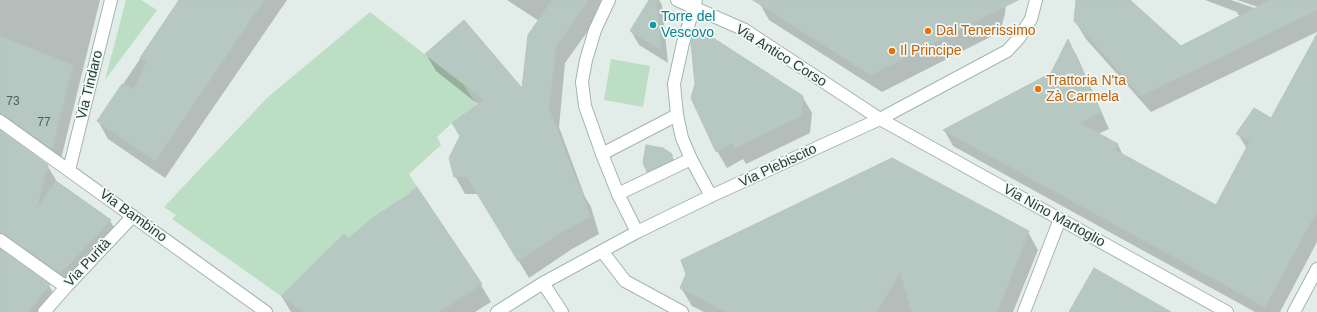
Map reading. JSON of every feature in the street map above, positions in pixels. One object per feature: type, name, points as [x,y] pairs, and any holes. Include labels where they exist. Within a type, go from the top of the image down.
[{"type":"street","name":"Via Tindaro","points":[[69,170],[111,0]]},
{"type":"street","points":[[610,0],[594,30],[582,82],[585,106],[602,154],[618,194],[637,232]]},
{"type":"street","name":"Via Antico Corso","points":[[677,0],[695,4],[744,30],[880,119]]},
{"type":"street","name":"Via Plebiscito","points":[[497,312],[543,283],[637,232],[711,196],[880,119],[1007,51],[1020,38],[1031,19],[1036,0]]},
{"type":"street","points":[[695,4],[683,43],[674,84],[677,115],[682,138],[691,159],[711,196]]},
{"type":"street","points":[[602,154],[677,115]]},
{"type":"street","name":"Via Nino Martoglio","points":[[880,119],[1228,312]]},
{"type":"street","name":"Via Bambino","points":[[0,121],[266,312]]},
{"type":"street","points":[[618,194],[691,159]]},
{"type":"street","name":"Via Purità","points":[[44,312],[133,216]]},
{"type":"street","points":[[1024,312],[1060,219]]},
{"type":"street","points":[[0,240],[66,287]]},
{"type":"street","points":[[602,251],[625,281],[682,312]]},
{"type":"street","points":[[1294,312],[1317,269]]},
{"type":"street","points":[[543,283],[562,312]]},
{"type":"green space","points":[[126,0],[141,0],[157,10],[105,80]]},
{"type":"green space","points":[[370,12],[463,84],[477,105],[452,123],[437,137],[441,145],[409,174],[417,187],[408,195],[374,217],[359,230],[354,238],[357,250],[344,234],[281,296],[172,219],[176,215],[164,207],[268,97]]},
{"type":"green space","points":[[611,59],[650,66],[643,107],[604,100]]},
{"type":"building","points":[[179,0],[264,0],[155,161],[97,121],[122,84],[134,89],[147,61],[140,58]]},
{"type":"building","points":[[552,0],[589,0],[556,46],[549,109],[581,189],[590,217],[562,232],[518,261],[467,177],[454,177],[449,158],[460,136],[452,123],[484,100],[425,54],[464,20],[522,88],[528,35]]},
{"type":"building","name":"Torre del Vescovo","points":[[649,0],[656,0],[661,50],[630,31]]},
{"type":"building","points":[[753,0],[1018,0],[871,75]]},
{"type":"building","points":[[1076,0],[1130,0],[1181,46],[1271,0],[1317,0],[1317,10],[1141,96],[1074,21]]},
{"type":"building","points":[[695,30],[706,37],[707,34],[803,96],[801,116],[735,148],[732,143],[716,152],[691,98],[695,84],[691,43]]},
{"type":"building","points":[[1317,34],[1317,211],[1265,307],[943,130],[1051,73],[1068,39],[1101,112],[1080,123],[1118,144],[1115,150],[1216,205],[1250,141],[1236,134],[1254,108],[1271,118]]},
{"type":"building","points":[[0,36],[73,65],[52,149],[4,115],[0,114]]},
{"type":"building","points":[[0,130],[48,165],[36,210],[56,181],[111,220],[60,273],[4,234],[0,233]]},
{"type":"building","points":[[646,145],[663,148],[672,154],[672,160],[647,172],[643,163]]},
{"type":"building","points":[[892,158],[1029,231],[997,312],[912,312],[900,272],[877,312],[726,312],[680,288],[686,274],[681,260]]},
{"type":"building","points":[[417,187],[482,284],[439,312],[303,312],[281,296],[344,234],[348,239],[374,217],[408,195]]},
{"type":"building","points":[[0,249],[50,285],[28,312],[0,312]]},
{"type":"building","points":[[1094,268],[1171,312],[1069,312]]},
{"type":"place","name":"Torre del Vescovo","points":[[653,25]]},
{"type":"place","name":"Dal Tenerissimo","points":[[928,31]]},
{"type":"place","name":"Il Principe","points":[[892,51]]},
{"type":"place","name":"Trattoria N'ta Zà Carmela","points":[[1038,89]]}]
